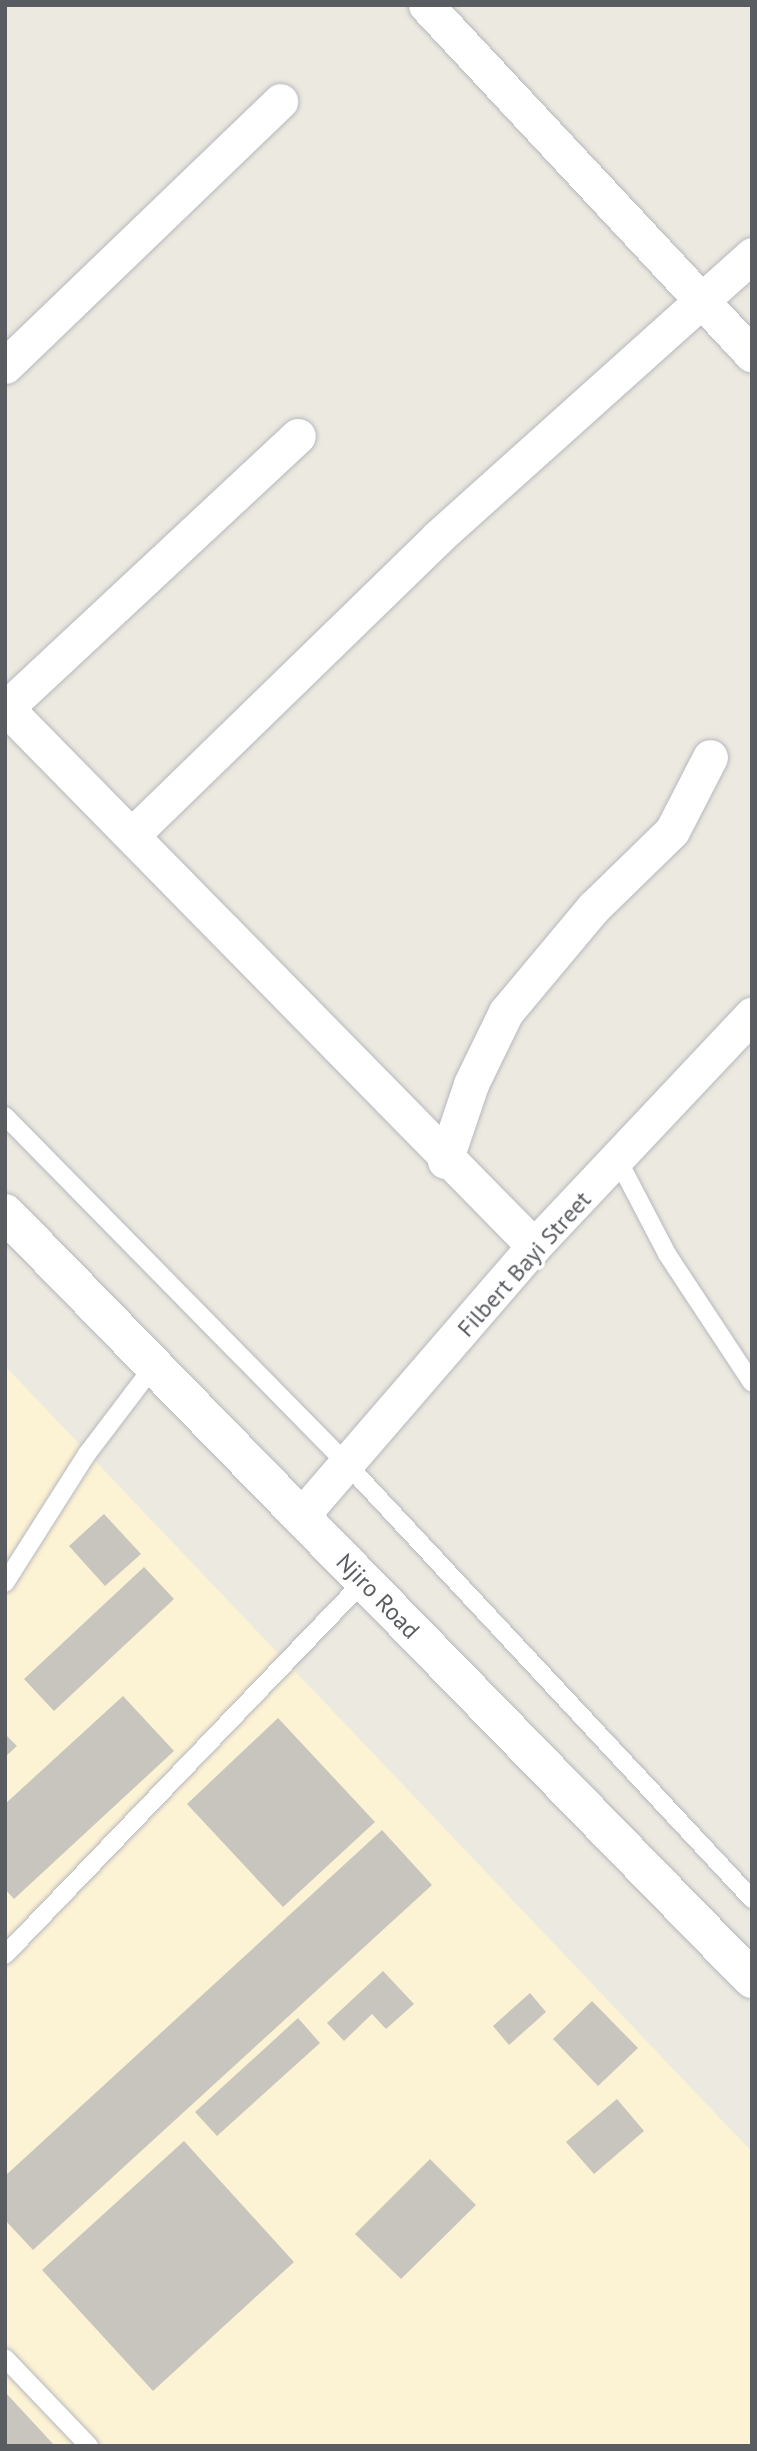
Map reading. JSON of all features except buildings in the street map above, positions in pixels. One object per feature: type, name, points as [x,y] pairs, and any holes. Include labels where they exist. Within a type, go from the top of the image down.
[{"type":"street","points":[[426,5],[752,355]]},
{"type":"street","points":[[5,366],[280,101]]},
{"type":"street","points":[[132,835],[438,537],[752,255]]},
{"type":"street","points":[[298,436],[6,707],[445,1161],[534,1247]]},
{"type":"street","points":[[445,1161],[471,1084],[506,1012],[593,908],[673,831],[710,757]]},
{"type":"street","name":"Filbert Bayi Street","points":[[301,1516],[344,1461],[534,1247],[619,1162],[752,1015]]},
{"type":"street","name":"Njiro Road","points":[[5,1213],[752,1979]]},
{"type":"lane","points":[[5,1116],[344,1461],[752,1899]]},
{"type":"lane","points":[[619,1162],[667,1254],[752,1383]]},
{"type":"lane","points":[[5,1583],[87,1454],[153,1367]]},
{"type":"lane","points":[[5,1955],[364,1581]]},
{"type":"lane","points":[[5,2358],[89,2446]]},
{"type":"shaded area","points":[[5,1366],[752,2152],[752,2446],[5,2446]]}]
